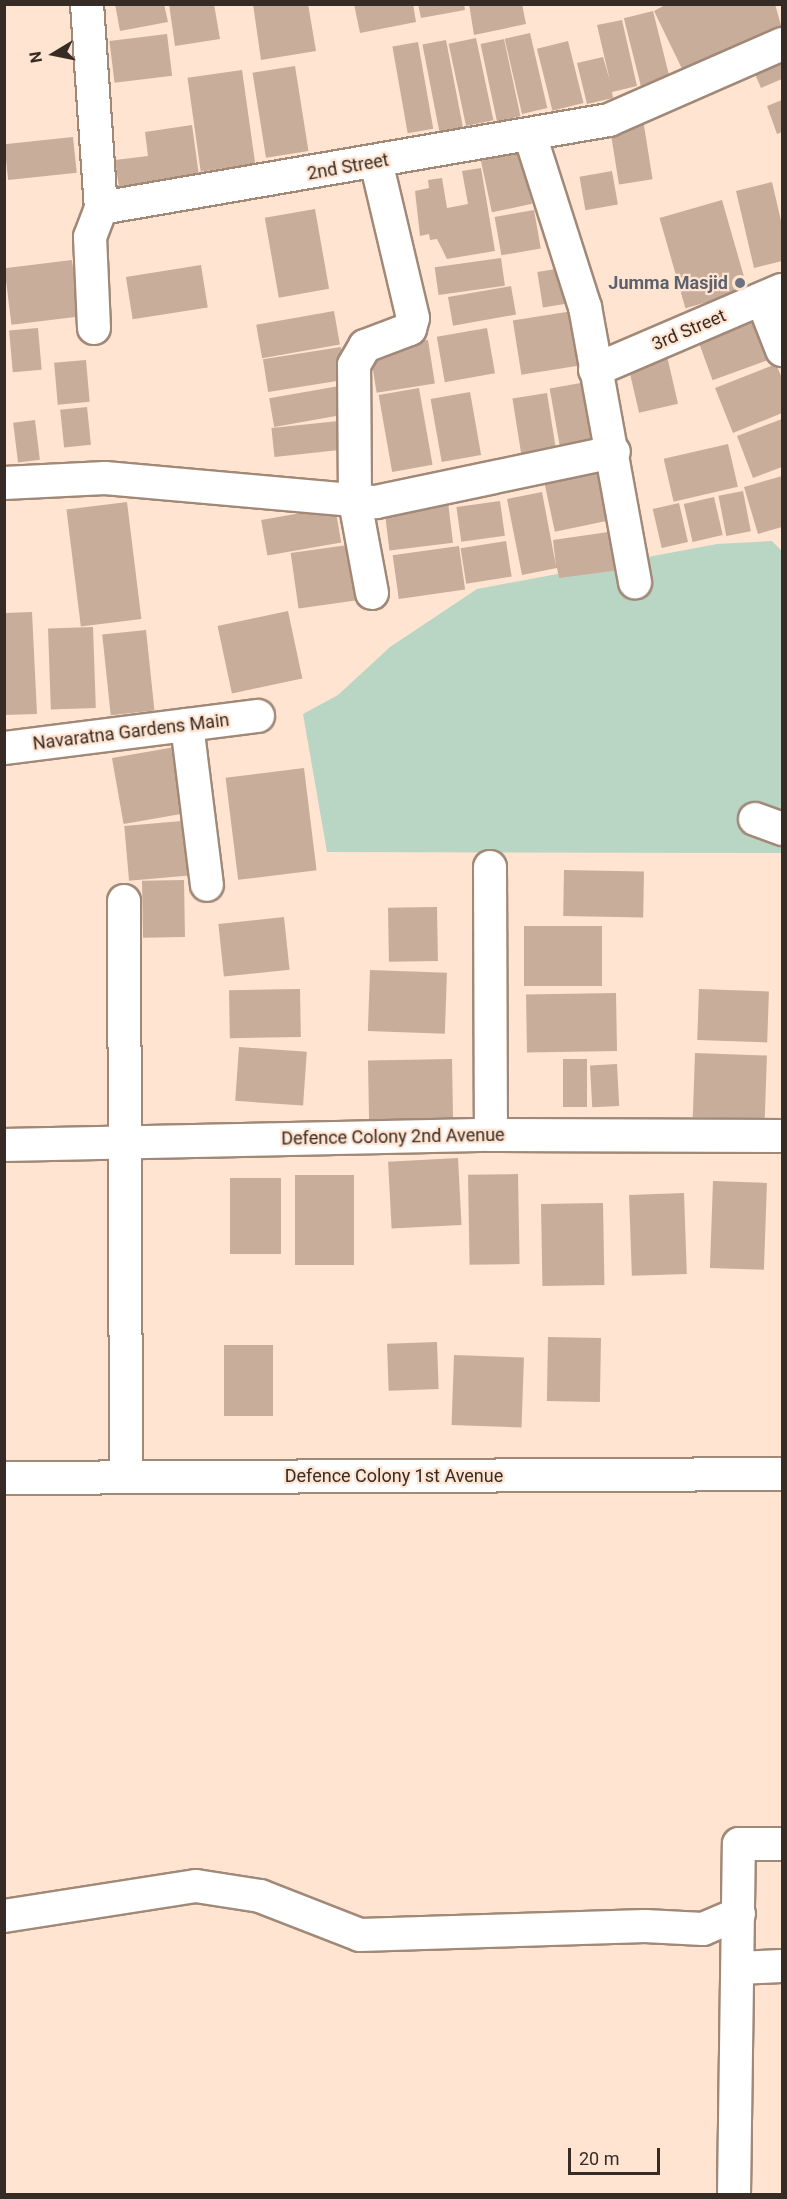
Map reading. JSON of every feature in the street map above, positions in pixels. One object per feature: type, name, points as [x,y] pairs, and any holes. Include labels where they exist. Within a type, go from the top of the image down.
[{"type":"street","points":[[87,4],[101,208],[90,237],[94,328]]},
{"type":"street","name":"2nd Street","points":[[101,208],[609,120],[783,44]]},
{"type":"street","points":[[530,135],[585,307],[595,369],[614,452],[635,582]]},
{"type":"street","points":[[372,593],[355,501],[354,366],[365,346],[411,328],[413,318],[376,162]]},
{"type":"street","points":[[772,295],[783,350]]},
{"type":"street","name":"3rd Street","points":[[595,369],[772,295]]},
{"type":"street","points":[[4,483],[105,478],[376,502],[614,452]]},
{"type":"street","name":"Navaratna Gardens Main","points":[[4,748],[258,716]]},
{"type":"street","points":[[187,725],[207,885]]},
{"type":"street","points":[[489,867],[491,1134]]},
{"type":"street","points":[[124,901],[126,1477]]},
{"type":"street","name":"Defence Colony 2nd Avenue","points":[[4,1145],[491,1134],[783,1136]]},
{"type":"street","name":"Defence Colony 1st Avenue","points":[[4,1478],[783,1474]]},
{"type":"street","points":[[735,2194],[740,1844],[783,1844]]},
{"type":"street","points":[[4,1916],[196,1886],[260,1896],[360,1935],[645,1926],[703,1929],[738,1914]]},
{"type":"street","points":[[738,1968],[783,1966]]},
{"type":"green space","points":[[772,541],[782,551],[782,853],[327,852],[303,714],[338,695],[390,647],[477,589],[717,544]]},
{"type":"building","points":[[115,4],[164,4],[168,22],[120,31]]},
{"type":"building","points":[[169,4],[214,4],[220,39],[175,46]]},
{"type":"building","points":[[253,4],[308,4],[316,51],[261,60]]},
{"type":"building","points":[[354,4],[413,4],[416,22],[360,33]]},
{"type":"building","points":[[418,4],[464,4],[465,10],[421,18]]},
{"type":"building","points":[[469,4],[522,4],[526,24],[474,35]]},
{"type":"building","points":[[667,4],[775,4],[782,29],[686,77],[654,11]]},
{"type":"building","points":[[653,11],[671,82],[642,89],[624,18]]},
{"type":"building","points":[[622,20],[637,86],[612,92],[613,98],[587,104],[577,63],[603,57],[610,81],[597,25]]},
{"type":"building","points":[[530,33],[547,108],[522,114],[505,39]]},
{"type":"building","points":[[167,34],[172,76],[115,83],[109,41]]},
{"type":"building","points":[[476,38],[493,120],[466,126],[449,44]]},
{"type":"building","points":[[504,39],[520,116],[497,121],[481,44]]},
{"type":"building","points":[[446,40],[464,130],[440,135],[422,45]]},
{"type":"building","points":[[568,41],[583,103],[552,111],[537,49]]},
{"type":"building","points":[[418,42],[433,129],[408,133],[392,47]]},
{"type":"building","points":[[782,54],[782,79],[761,88],[752,67]]},
{"type":"building","points":[[295,66],[308,151],[266,158],[253,73]]},
{"type":"building","points":[[242,70],[255,164],[201,172],[188,78]]},
{"type":"building","points":[[782,100],[782,132],[777,134],[767,106]]},
{"type":"building","points":[[643,119],[653,179],[619,185],[609,124]]},
{"type":"building","points":[[192,125],[200,183],[120,194],[115,160],[148,156],[145,132]]},
{"type":"building","points":[[73,137],[77,173],[8,180],[4,144]]},
{"type":"building","points":[[521,152],[532,204],[492,212],[481,161]]},
{"type":"building","points":[[481,168],[495,251],[447,259],[437,239],[430,240],[429,234],[420,236],[415,191],[429,188],[428,180],[442,178],[447,208],[468,204],[462,171]]},
{"type":"building","points":[[612,171],[618,204],[585,210],[580,177]]},
{"type":"building","points":[[772,182],[782,225],[782,261],[754,268],[736,191]]},
{"type":"building","points":[[722,200],[748,290],[685,308],[660,218]]},
{"type":"building","points":[[315,209],[329,289],[279,298],[265,218]]},
{"type":"building","points":[[534,210],[541,248],[501,255],[495,217]]},
{"type":"building","points":[[501,258],[505,286],[439,295],[435,267]]},
{"type":"building","points":[[72,260],[79,317],[11,325],[5,268]]},
{"type":"building","points":[[201,265],[208,307],[133,319],[126,277]]},
{"type":"building","points":[[562,268],[568,304],[543,307],[537,272]]},
{"type":"building","points":[[511,286],[516,315],[453,326],[448,297]]},
{"type":"building","points":[[759,309],[776,357],[713,380],[695,332]]},
{"type":"building","points":[[579,310],[588,364],[521,375],[513,320]]},
{"type":"building","points":[[334,311],[340,344],[262,358],[256,325]]},
{"type":"building","points":[[38,328],[42,370],[13,372],[9,331]]},
{"type":"building","points":[[487,328],[495,373],[445,382],[437,337]]},
{"type":"building","points":[[428,340],[435,383],[377,393],[370,349]]},
{"type":"building","points":[[341,347],[346,380],[268,392],[263,359]]},
{"type":"building","points":[[667,356],[678,404],[639,413],[628,365]]},
{"type":"building","points":[[86,360],[90,402],[58,405],[54,363]]},
{"type":"building","points":[[776,364],[782,378],[782,413],[733,433],[715,388]]},
{"type":"building","points":[[592,381],[603,446],[561,453],[550,388]]},
{"type":"building","points":[[345,385],[350,414],[274,427],[269,398]]},
{"type":"building","points":[[419,388],[433,465],[392,472],[379,395]]},
{"type":"building","points":[[470,392],[481,455],[442,462],[431,399]]},
{"type":"building","points":[[547,393],[557,455],[522,461],[512,398]]},
{"type":"building","points":[[87,407],[91,445],[64,448],[60,410]]},
{"type":"building","points":[[782,419],[782,467],[753,478],[737,436]]},
{"type":"building","points":[[35,420],[40,460],[18,462],[13,423]]},
{"type":"building","points":[[348,420],[351,449],[274,457],[271,428]]},
{"type":"building","points":[[728,444],[738,487],[674,502],[664,459]]},
{"type":"building","points":[[610,469],[620,518],[555,532],[544,483]]},
{"type":"building","points":[[782,476],[782,527],[758,534],[744,487]]},
{"type":"building","points":[[743,491],[751,531],[726,536],[718,496]]},
{"type":"building","points":[[542,492],[556,566],[553,540],[622,530],[627,569],[559,578],[557,568],[522,575],[507,499]]},
{"type":"building","points":[[714,497],[723,535],[693,542],[684,504]]},
{"type":"building","points":[[500,501],[505,536],[461,542],[456,507]]},
{"type":"building","points":[[127,502],[141,619],[81,627],[66,509]]},
{"type":"building","points":[[448,502],[453,543],[389,550],[384,510]]},
{"type":"building","points":[[679,503],[688,542],[662,548],[653,509]]},
{"type":"building","points":[[335,507],[341,542],[267,555],[261,520]]},
{"type":"building","points":[[506,541],[512,577],[466,584],[461,548]]},
{"type":"building","points":[[362,543],[370,598],[298,608],[291,553]]},
{"type":"building","points":[[459,546],[465,590],[399,599],[393,555]]},
{"type":"building","points":[[288,611],[302,678],[232,693],[218,626]]},
{"type":"building","points":[[32,612],[37,714],[4,715],[4,613]]},
{"type":"building","points":[[93,627],[96,708],[51,710],[48,629]]},
{"type":"building","points":[[146,630],[154,711],[111,715],[102,635]]},
{"type":"building","points":[[175,747],[187,813],[124,824],[112,758]]},
{"type":"building","points":[[304,768],[317,870],[238,880],[226,778]]},
{"type":"building","points":[[193,820],[198,875],[129,881],[124,826]]},
{"type":"building","points":[[564,870],[644,871],[643,917],[563,916]]},
{"type":"building","points":[[184,880],[185,937],[143,938],[142,881]]},
{"type":"building","points":[[437,907],[438,961],[389,962],[388,908]]},
{"type":"building","points":[[284,917],[290,970],[224,977],[218,924]]},
{"type":"building","points":[[524,926],[602,926],[602,986],[524,986]]},
{"type":"building","points":[[370,970],[447,973],[445,1034],[368,1031]]},
{"type":"building","points":[[300,989],[301,1037],[230,1038],[229,990]]},
{"type":"building","points":[[699,989],[769,991],[767,1042],[697,1040]]},
{"type":"building","points":[[616,993],[617,1051],[527,1053],[526,995]]},
{"type":"building","points":[[239,1047],[307,1052],[303,1106],[235,1101]]},
{"type":"building","points":[[695,1053],[767,1056],[765,1119],[693,1117]]},
{"type":"building","points":[[452,1059],[453,1120],[369,1121],[368,1060]]},
{"type":"building","points":[[563,1059],[587,1059],[587,1107],[563,1107]]},
{"type":"building","points":[[617,1064],[619,1106],[592,1107],[590,1065]]},
{"type":"building","points":[[458,1158],[462,1225],[392,1229],[388,1162]]},
{"type":"building","points":[[518,1174],[520,1264],[470,1265],[468,1175]]},
{"type":"building","points":[[295,1175],[354,1175],[354,1265],[295,1265]]},
{"type":"building","points":[[230,1178],[281,1178],[281,1254],[230,1254]]},
{"type":"building","points":[[713,1181],[767,1183],[764,1270],[710,1268]]},
{"type":"building","points":[[684,1193],[687,1274],[632,1276],[629,1195]]},
{"type":"building","points":[[603,1203],[604,1285],[542,1286],[541,1204]]},
{"type":"building","points":[[548,1337],[601,1338],[600,1402],[547,1401]]},
{"type":"building","points":[[437,1342],[439,1389],[389,1391],[387,1344]]},
{"type":"building","points":[[224,1345],[273,1345],[273,1416],[224,1416]]},
{"type":"building","points":[[454,1355],[524,1357],[522,1427],[452,1425]]},
{"type":"place","name":"Jumma Masjid","points":[[740,283]]}]
